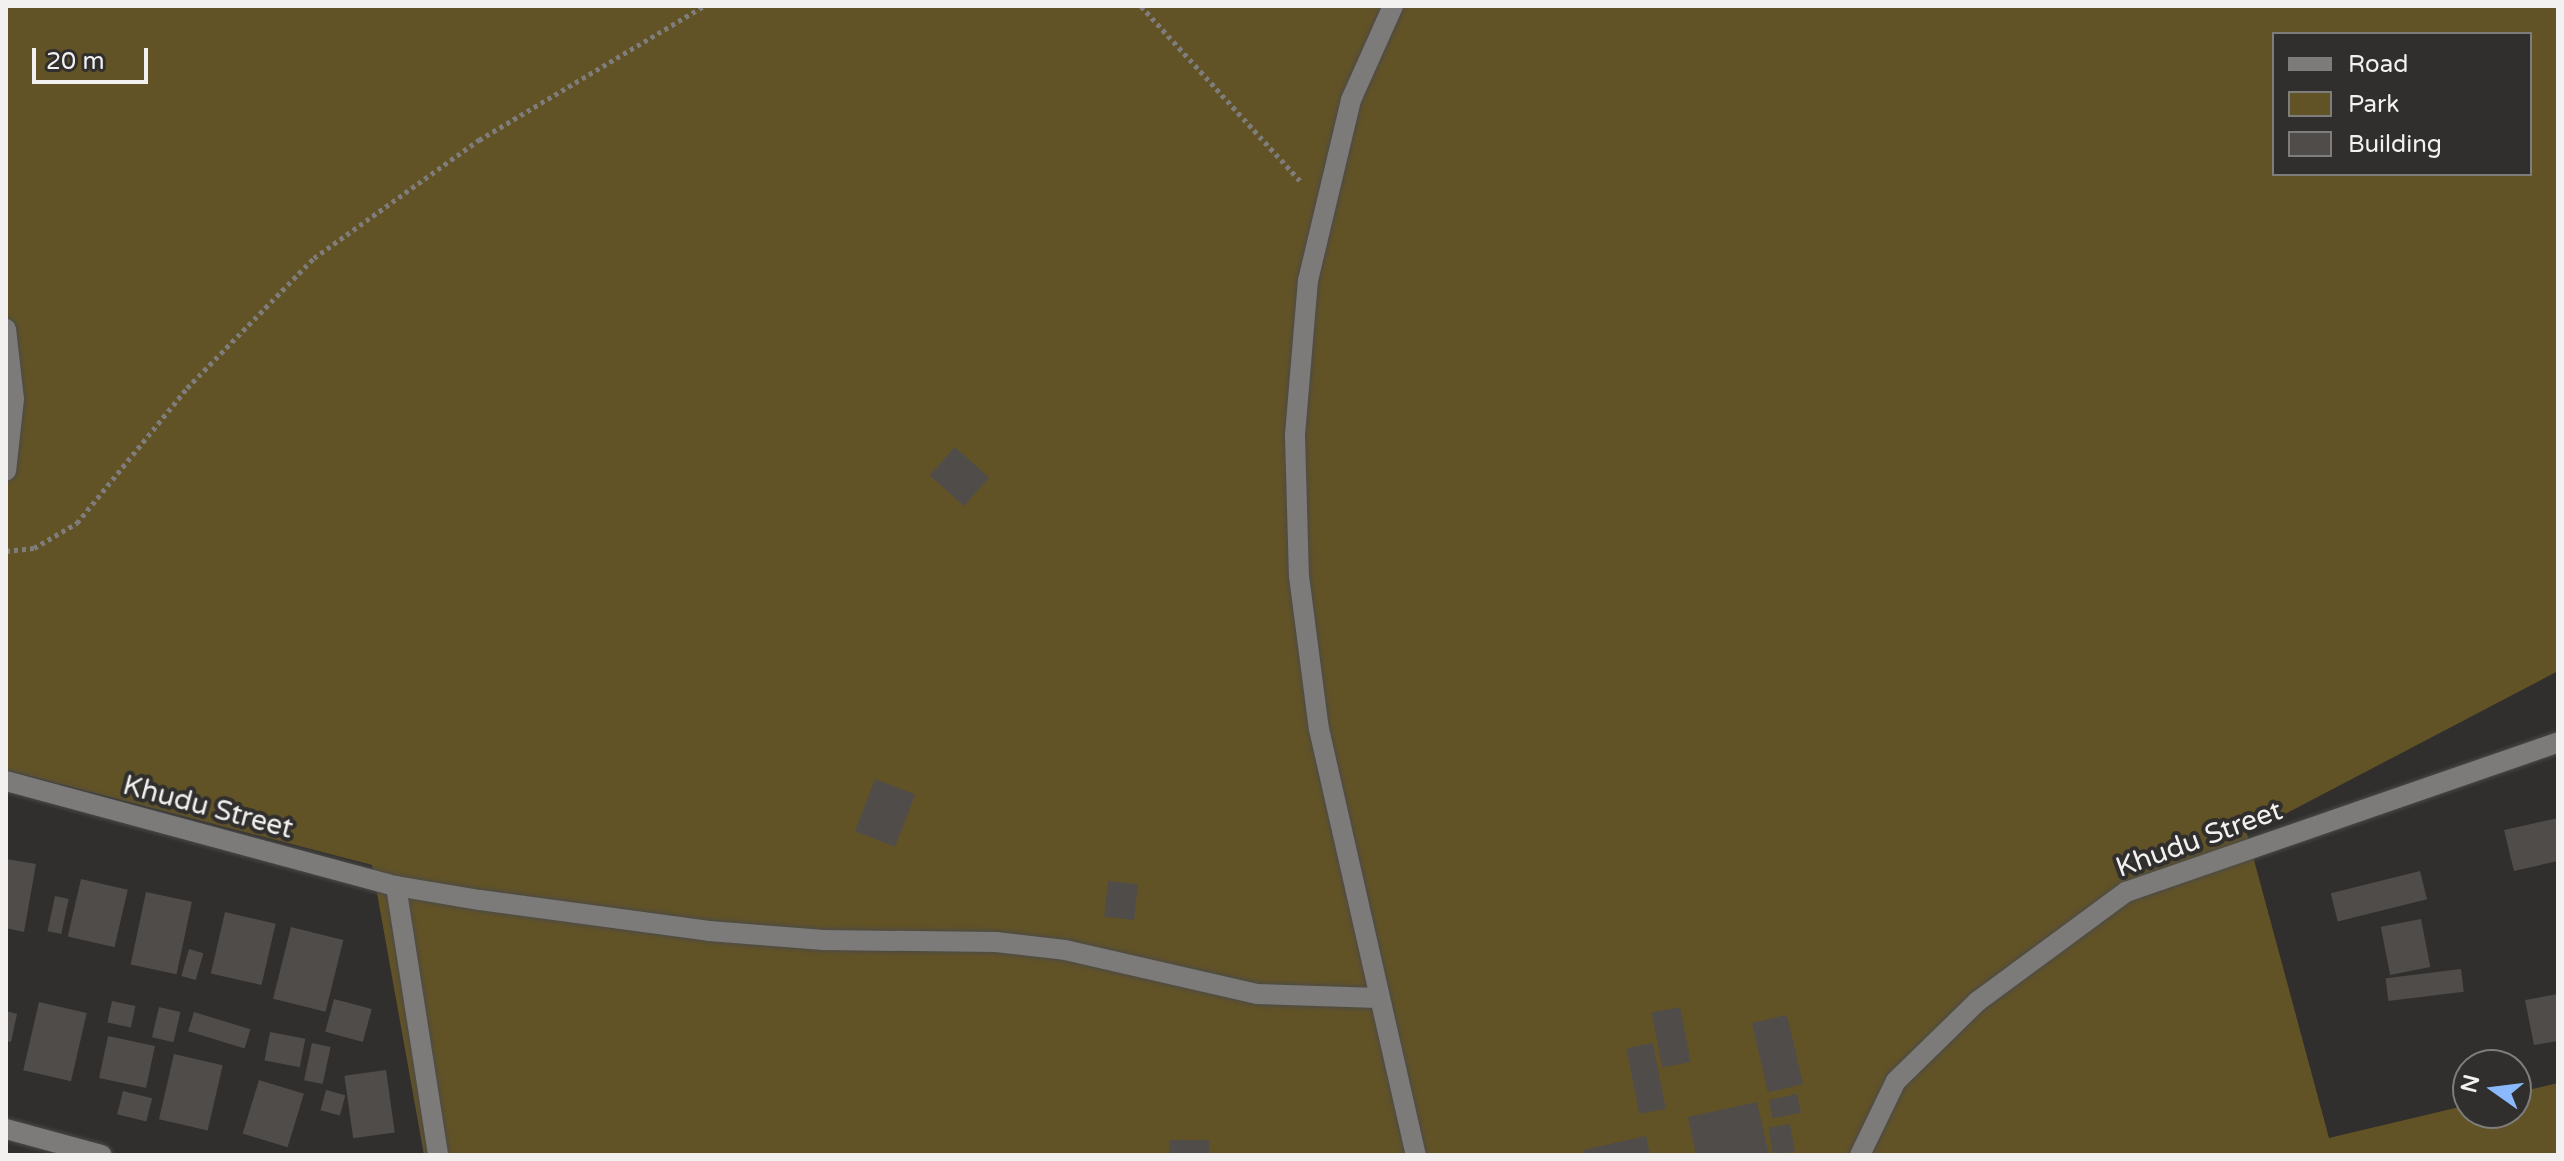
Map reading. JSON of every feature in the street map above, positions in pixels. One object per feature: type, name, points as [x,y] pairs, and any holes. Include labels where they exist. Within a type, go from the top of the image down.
[{"type":"street","points":[[1393,6],[1351,100],[1324,208],[1298,349],[1299,576],[1319,729],[1416,1155]]},
{"type":"street","points":[[6,329],[14,399],[6,471]]},
{"type":"street","name":"Khudu Street","points":[[1860,1155],[1896,1081],[1978,1001],[2126,892],[2558,742]]},
{"type":"street","name":"Khudu Street","points":[[6,781],[396,886],[709,931],[1051,948],[1257,994],[1378,998]]},
{"type":"street","points":[[396,886],[438,1155]]},
{"type":"street","points":[[6,1129],[102,1155]]},
{"type":"path","points":[[6,551],[34,548],[77,523],[187,388],[314,258],[479,140],[704,6]]},
{"type":"path","points":[[1141,6],[1324,208]]},
{"type":"green space","points":[[6,6],[2558,6],[2558,671],[2247,834],[2329,1138],[2452,1109],[2452,1129],[2532,1129],[2532,1089],[2558,1083],[2558,1155],[424,1155],[372,865],[6,770]]},
{"type":"building","points":[[955,447],[989,478],[964,506],[930,475]]},
{"type":"building","points":[[875,779],[915,794],[895,847],[855,831]]},
{"type":"building","points":[[2558,818],[2558,861],[2514,871],[2504,830]]},
{"type":"building","points":[[6,859],[36,864],[24,932],[6,928]]},
{"type":"building","points":[[2420,871],[2427,899],[2338,921],[2331,893]]},
{"type":"building","points":[[81,879],[128,890],[114,947],[68,936]]},
{"type":"building","points":[[1108,881],[1138,884],[1134,920],[1104,917]]},
{"type":"building","points":[[146,892],[192,902],[177,974],[131,964]]},
{"type":"building","points":[[55,896],[69,899],[61,934],[48,931]]},
{"type":"building","points":[[225,912],[276,924],[261,985],[211,973]]},
{"type":"building","points":[[2421,919],[2430,967],[2390,975],[2381,927]]},
{"type":"building","points":[[291,927],[343,940],[325,1012],[273,999]]},
{"type":"building","points":[[189,949],[203,953],[196,980],[181,976]]},
{"type":"building","points":[[2461,969],[2464,992],[2388,1001],[2386,978]]},
{"type":"building","points":[[2558,994],[2558,1041],[2534,1045],[2525,1000]]},
{"type":"building","points":[[334,999],[372,1009],[363,1042],[325,1032]]},
{"type":"building","points":[[112,1001],[135,1006],[131,1028],[107,1023]]},
{"type":"building","points":[[39,1002],[87,1013],[71,1081],[23,1070]]},
{"type":"building","points":[[159,1007],[180,1012],[173,1042],[152,1037]]},
{"type":"building","points":[[1680,1007],[1691,1062],[1662,1068],[1652,1013]]},
{"type":"building","points":[[6,1011],[17,1014],[11,1042],[6,1041]]},
{"type":"building","points":[[194,1012],[250,1029],[245,1048],[188,1031]]},
{"type":"building","points":[[1787,1015],[1803,1084],[1768,1092],[1752,1023]]},
{"type":"building","points":[[270,1032],[305,1039],[300,1067],[264,1060]]},
{"type":"building","points":[[108,1036],[155,1046],[146,1088],[99,1078]]},
{"type":"building","points":[[312,1043],[331,1047],[323,1084],[304,1080]]},
{"type":"building","points":[[1653,1043],[1666,1109],[1639,1114],[1626,1048]]},
{"type":"building","points":[[174,1054],[223,1065],[208,1131],[159,1119]]},
{"type":"building","points":[[386,1070],[395,1132],[353,1138],[344,1076]]},
{"type":"building","points":[[259,1080],[304,1094],[288,1147],[243,1134]]},
{"type":"building","points":[[326,1090],[345,1095],[340,1115],[321,1110]]},
{"type":"building","points":[[123,1091],[152,1098],[146,1122],[117,1114]]},
{"type":"building","points":[[1797,1094],[1801,1113],[1773,1119],[1769,1100]]},
{"type":"building","points":[[1757,1102],[1769,1155],[1696,1155],[1688,1117]]},
{"type":"building","points":[[1790,1124],[1795,1152],[1773,1155],[1768,1128]]},
{"type":"building","points":[[1646,1136],[1650,1155],[1584,1155],[1583,1150]]},
{"type":"building","points":[[1169,1140],[1209,1140],[1209,1155],[1169,1155]]}]
